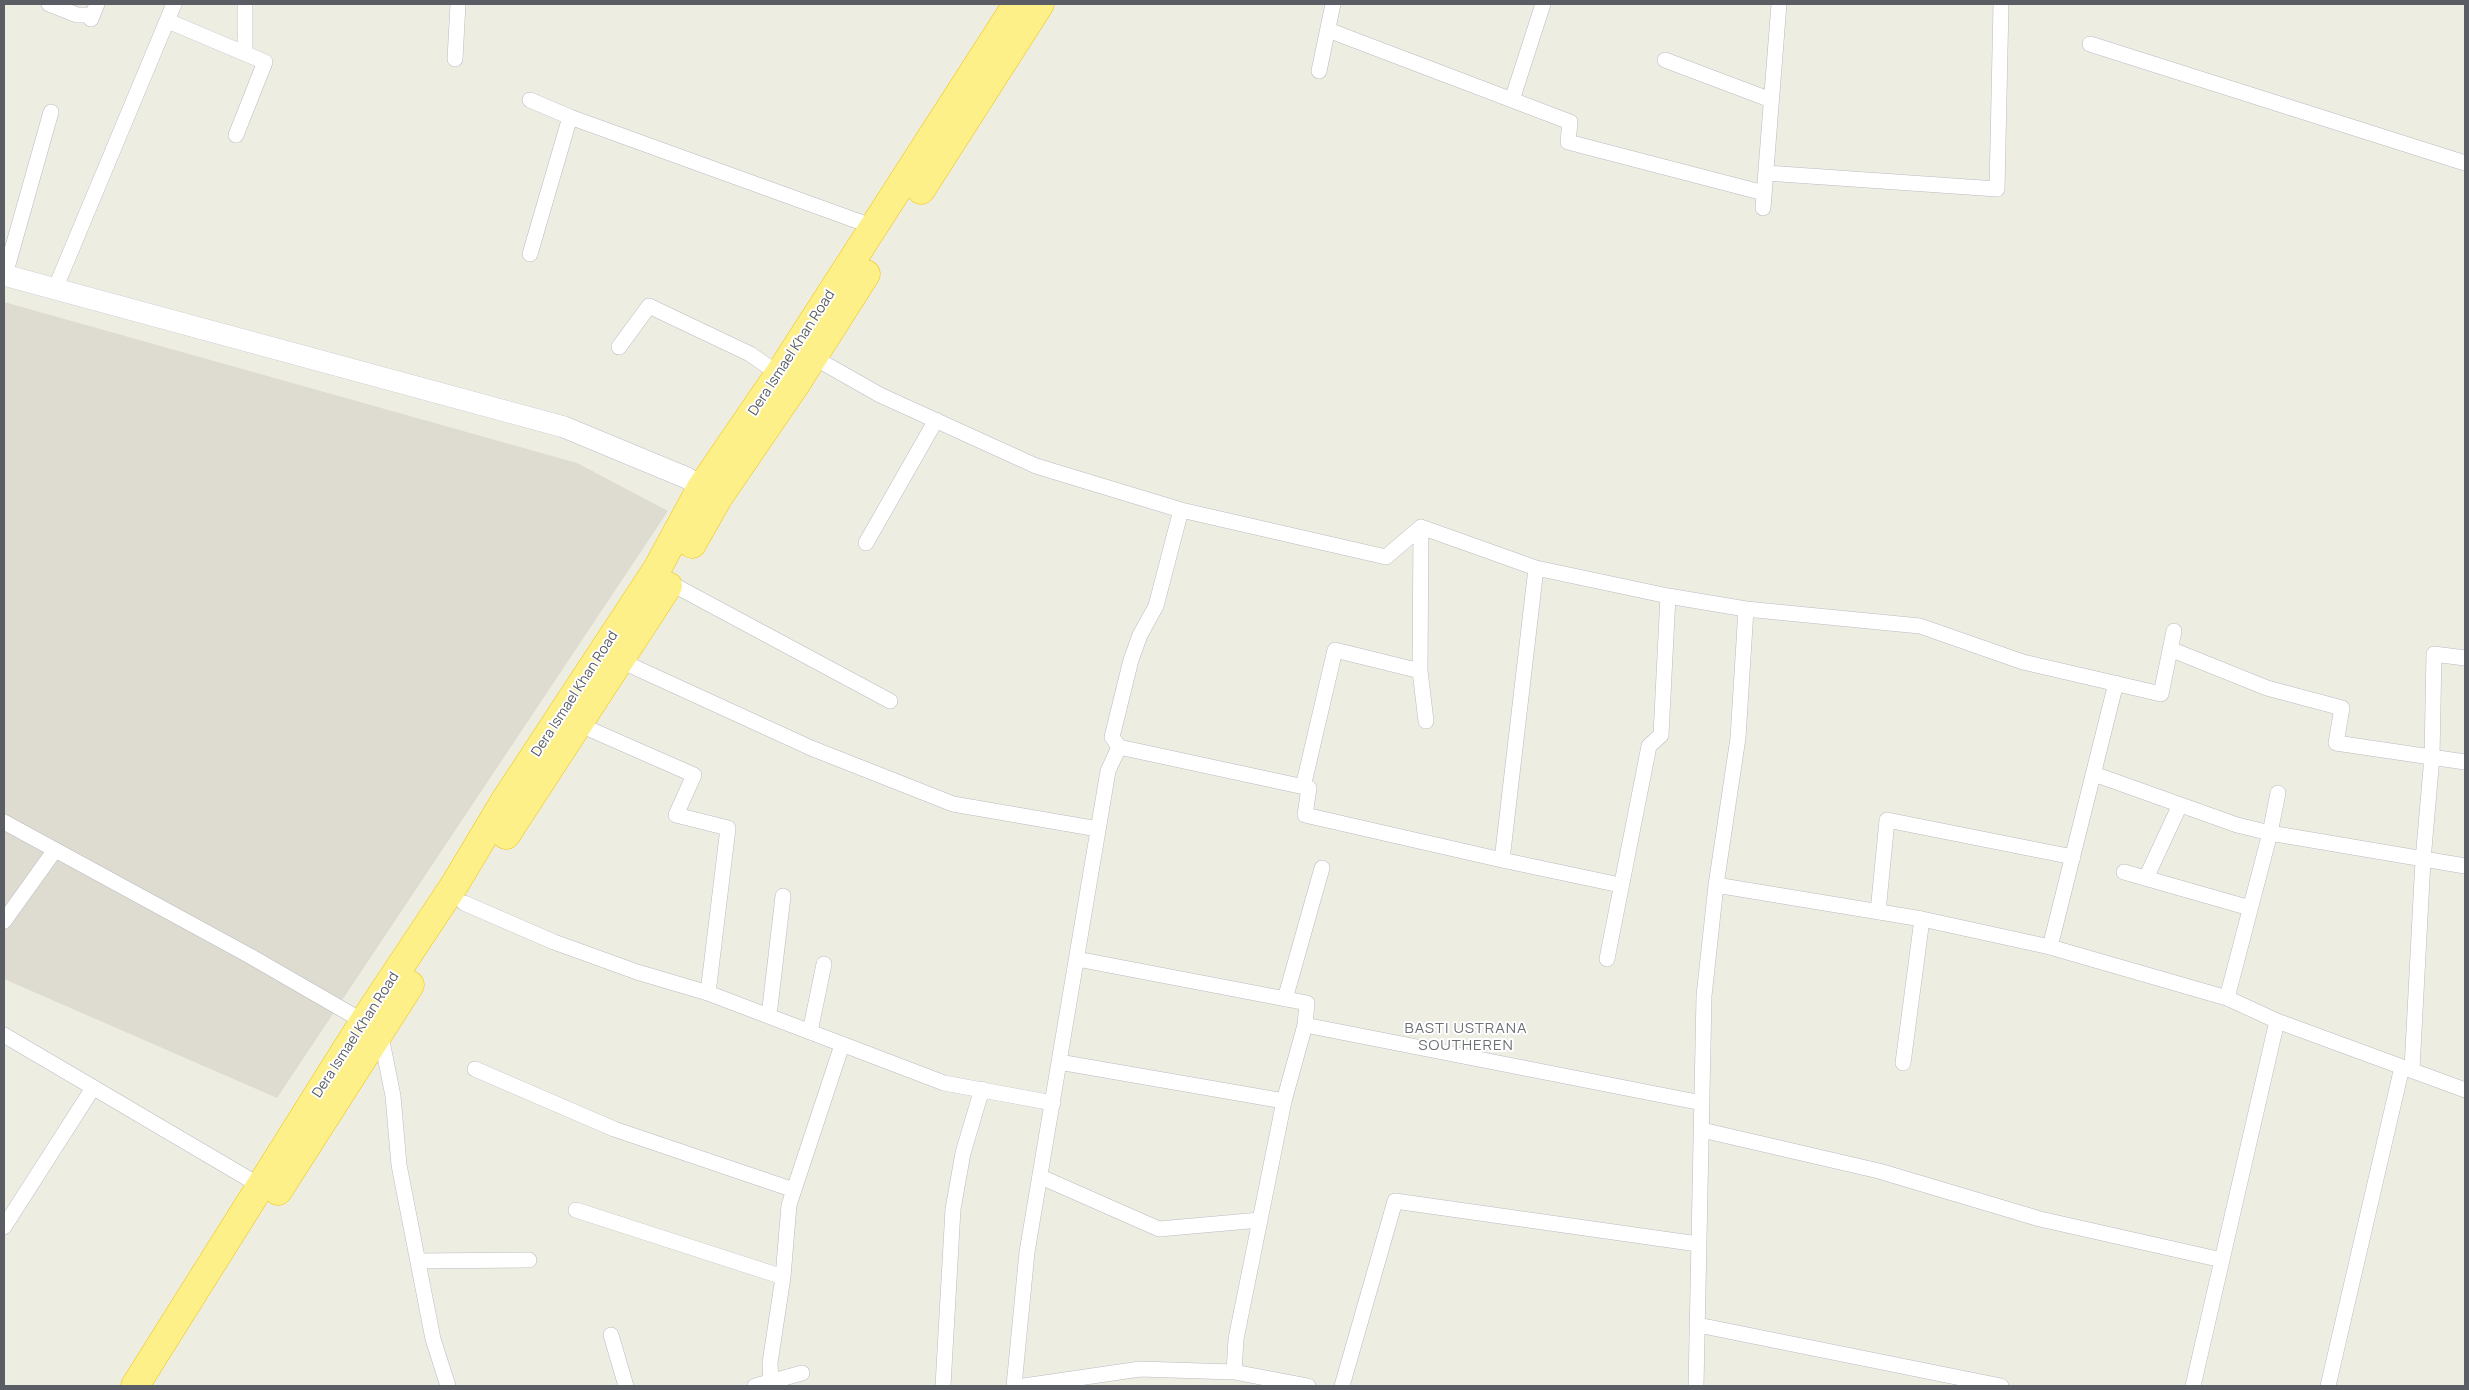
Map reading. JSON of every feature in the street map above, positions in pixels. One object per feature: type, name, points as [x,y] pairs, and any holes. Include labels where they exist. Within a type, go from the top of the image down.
[{"type":"highway","name":"Dera Ismael Khan Road","points":[[135,1386],[259,1185],[372,1026],[464,903],[520,812],[670,583],[709,493],[780,374],[1017,4]]},
{"type":"highway","name":"Dera Ismael Khan Road","points":[[158,1386],[275,1195],[504,802],[657,568],[709,493],[813,357],[1040,4]]},
{"type":"street","points":[[49,4],[77,15],[87,15],[91,19],[97,4]]},
{"type":"street","points":[[55,289],[174,4]]},
{"type":"street","points":[[245,4],[245,53]]},
{"type":"street","points":[[455,59],[458,4]]},
{"type":"street","points":[[1319,71],[1333,4]]},
{"type":"street","points":[[1512,100],[1543,4]]},
{"type":"street","points":[[1328,30],[1570,122],[1568,142],[1763,201],[1779,4]]},
{"type":"street","points":[[1766,173],[1997,189],[2000,4]]},
{"type":"street","points":[[168,21],[265,62],[236,136]]},
{"type":"street","points":[[2090,44],[2465,163]]},
{"type":"street","points":[[1665,60],[1771,100]]},
{"type":"street","points":[[530,100],[570,117],[874,226]]},
{"type":"street","points":[[51,112],[4,275],[564,427],[686,478],[709,493]]},
{"type":"street","points":[[530,254],[570,117]]},
{"type":"street","points":[[619,347],[650,306],[750,354],[780,374]]},
{"type":"street","points":[[813,357],[880,395],[1036,466],[1181,510],[1386,557],[1421,527]]},
{"type":"street","points":[[866,542],[936,420]]},
{"type":"street","points":[[1181,510],[1156,606],[1140,635],[1131,660],[1112,737],[1120,747],[1309,788],[1305,816],[1620,884]]},
{"type":"street","points":[[1421,527],[1536,568],[1668,596],[1746,609],[1920,626],[2023,662],[2161,694],[2174,631]]},
{"type":"street","points":[[1421,527],[1420,671],[1426,721]]},
{"type":"street","points":[[1502,860],[1536,568]]},
{"type":"street","points":[[670,583],[890,701]]},
{"type":"street","points":[[1607,959],[1620,884],[1649,746],[1661,735],[1668,596]]},
{"type":"street","points":[[1696,1386],[1704,996],[1716,885],[1738,738],[1746,609]]},
{"type":"street","points":[[2170,649],[2267,688],[2342,708],[2336,744],[2465,762]]},
{"type":"street","points":[[1303,787],[1335,650],[1420,671]]},
{"type":"street","points":[[2328,1386],[2407,1068],[2432,757],[2434,654],[2465,658]]},
{"type":"street","points":[[620,661],[812,748],[953,804],[1098,829]]},
{"type":"street","points":[[2050,947],[2116,683]]},
{"type":"street","points":[[578,724],[694,775],[676,815],[728,828],[708,993]]},
{"type":"street","points":[[1014,1386],[1026,1252],[1041,1177],[1108,771],[1120,747]]},
{"type":"street","points":[[2094,774],[2237,825],[2270,833],[2465,866]]},
{"type":"street","points":[[2227,998],[2270,833],[2278,793]]},
{"type":"street","points":[[2146,878],[2180,805]]},
{"type":"street","points":[[1878,912],[1887,820],[2073,857]]},
{"type":"street","points":[[4,822],[372,1026],[393,1096],[399,1165],[433,1339],[448,1386]]},
{"type":"street","points":[[4,921],[55,850]]},
{"type":"street","points":[[1285,999],[1322,868]]},
{"type":"street","points":[[2124,872],[2250,908]]},
{"type":"street","points":[[1716,885],[1922,919],[2050,947],[2227,998],[2278,1021],[2465,1090]]},
{"type":"street","points":[[769,1016],[782,896]]},
{"type":"street","points":[[464,903],[554,942],[637,972],[708,993],[944,1083],[1053,1103]]},
{"type":"street","points":[[1903,1063],[1922,919]]},
{"type":"street","points":[[1076,960],[1307,1003],[1305,1025],[1284,1101],[1236,1339],[1242,1378]]},
{"type":"street","points":[[810,1032],[824,964]]},
{"type":"street","points":[[2193,1386],[2278,1021]]},
{"type":"street","points":[[1305,1025],[1702,1103]]},
{"type":"street","points":[[4,1034],[259,1185]]},
{"type":"street","points":[[771,1382],[770,1363],[783,1277],[789,1205],[842,1045]]},
{"type":"street","points":[[1059,1062],[1284,1101]]},
{"type":"street","points":[[475,1069],[614,1129],[794,1190]]},
{"type":"street","points":[[4,1227],[93,1088]]},
{"type":"street","points":[[943,1386],[953,1209],[963,1152],[982,1089]]},
{"type":"street","points":[[1702,1130],[1879,1171],[2040,1219],[2222,1260]]},
{"type":"street","points":[[1041,1177],[1158,1229],[1260,1220]]},
{"type":"street","points":[[1342,1386],[1395,1201],[1698,1244]]},
{"type":"street","points":[[576,1210],[783,1277]]},
{"type":"street","points":[[418,1261],[529,1260]]},
{"type":"street","points":[[1698,1325],[1974,1384],[2002,1386]]},
{"type":"street","points":[[611,1335],[626,1386]]},
{"type":"street","points":[[1024,1386],[1140,1368],[1308,1386]]},
{"type":"street","points":[[755,1386],[802,1373]]},
{"type":"shaded area","points":[[4,302],[577,463],[668,511],[277,1098],[4,979]]},
{"type":"district","name":"BASTI USTRANA SOUTHEREN","points":[[1466,1038]]}]
